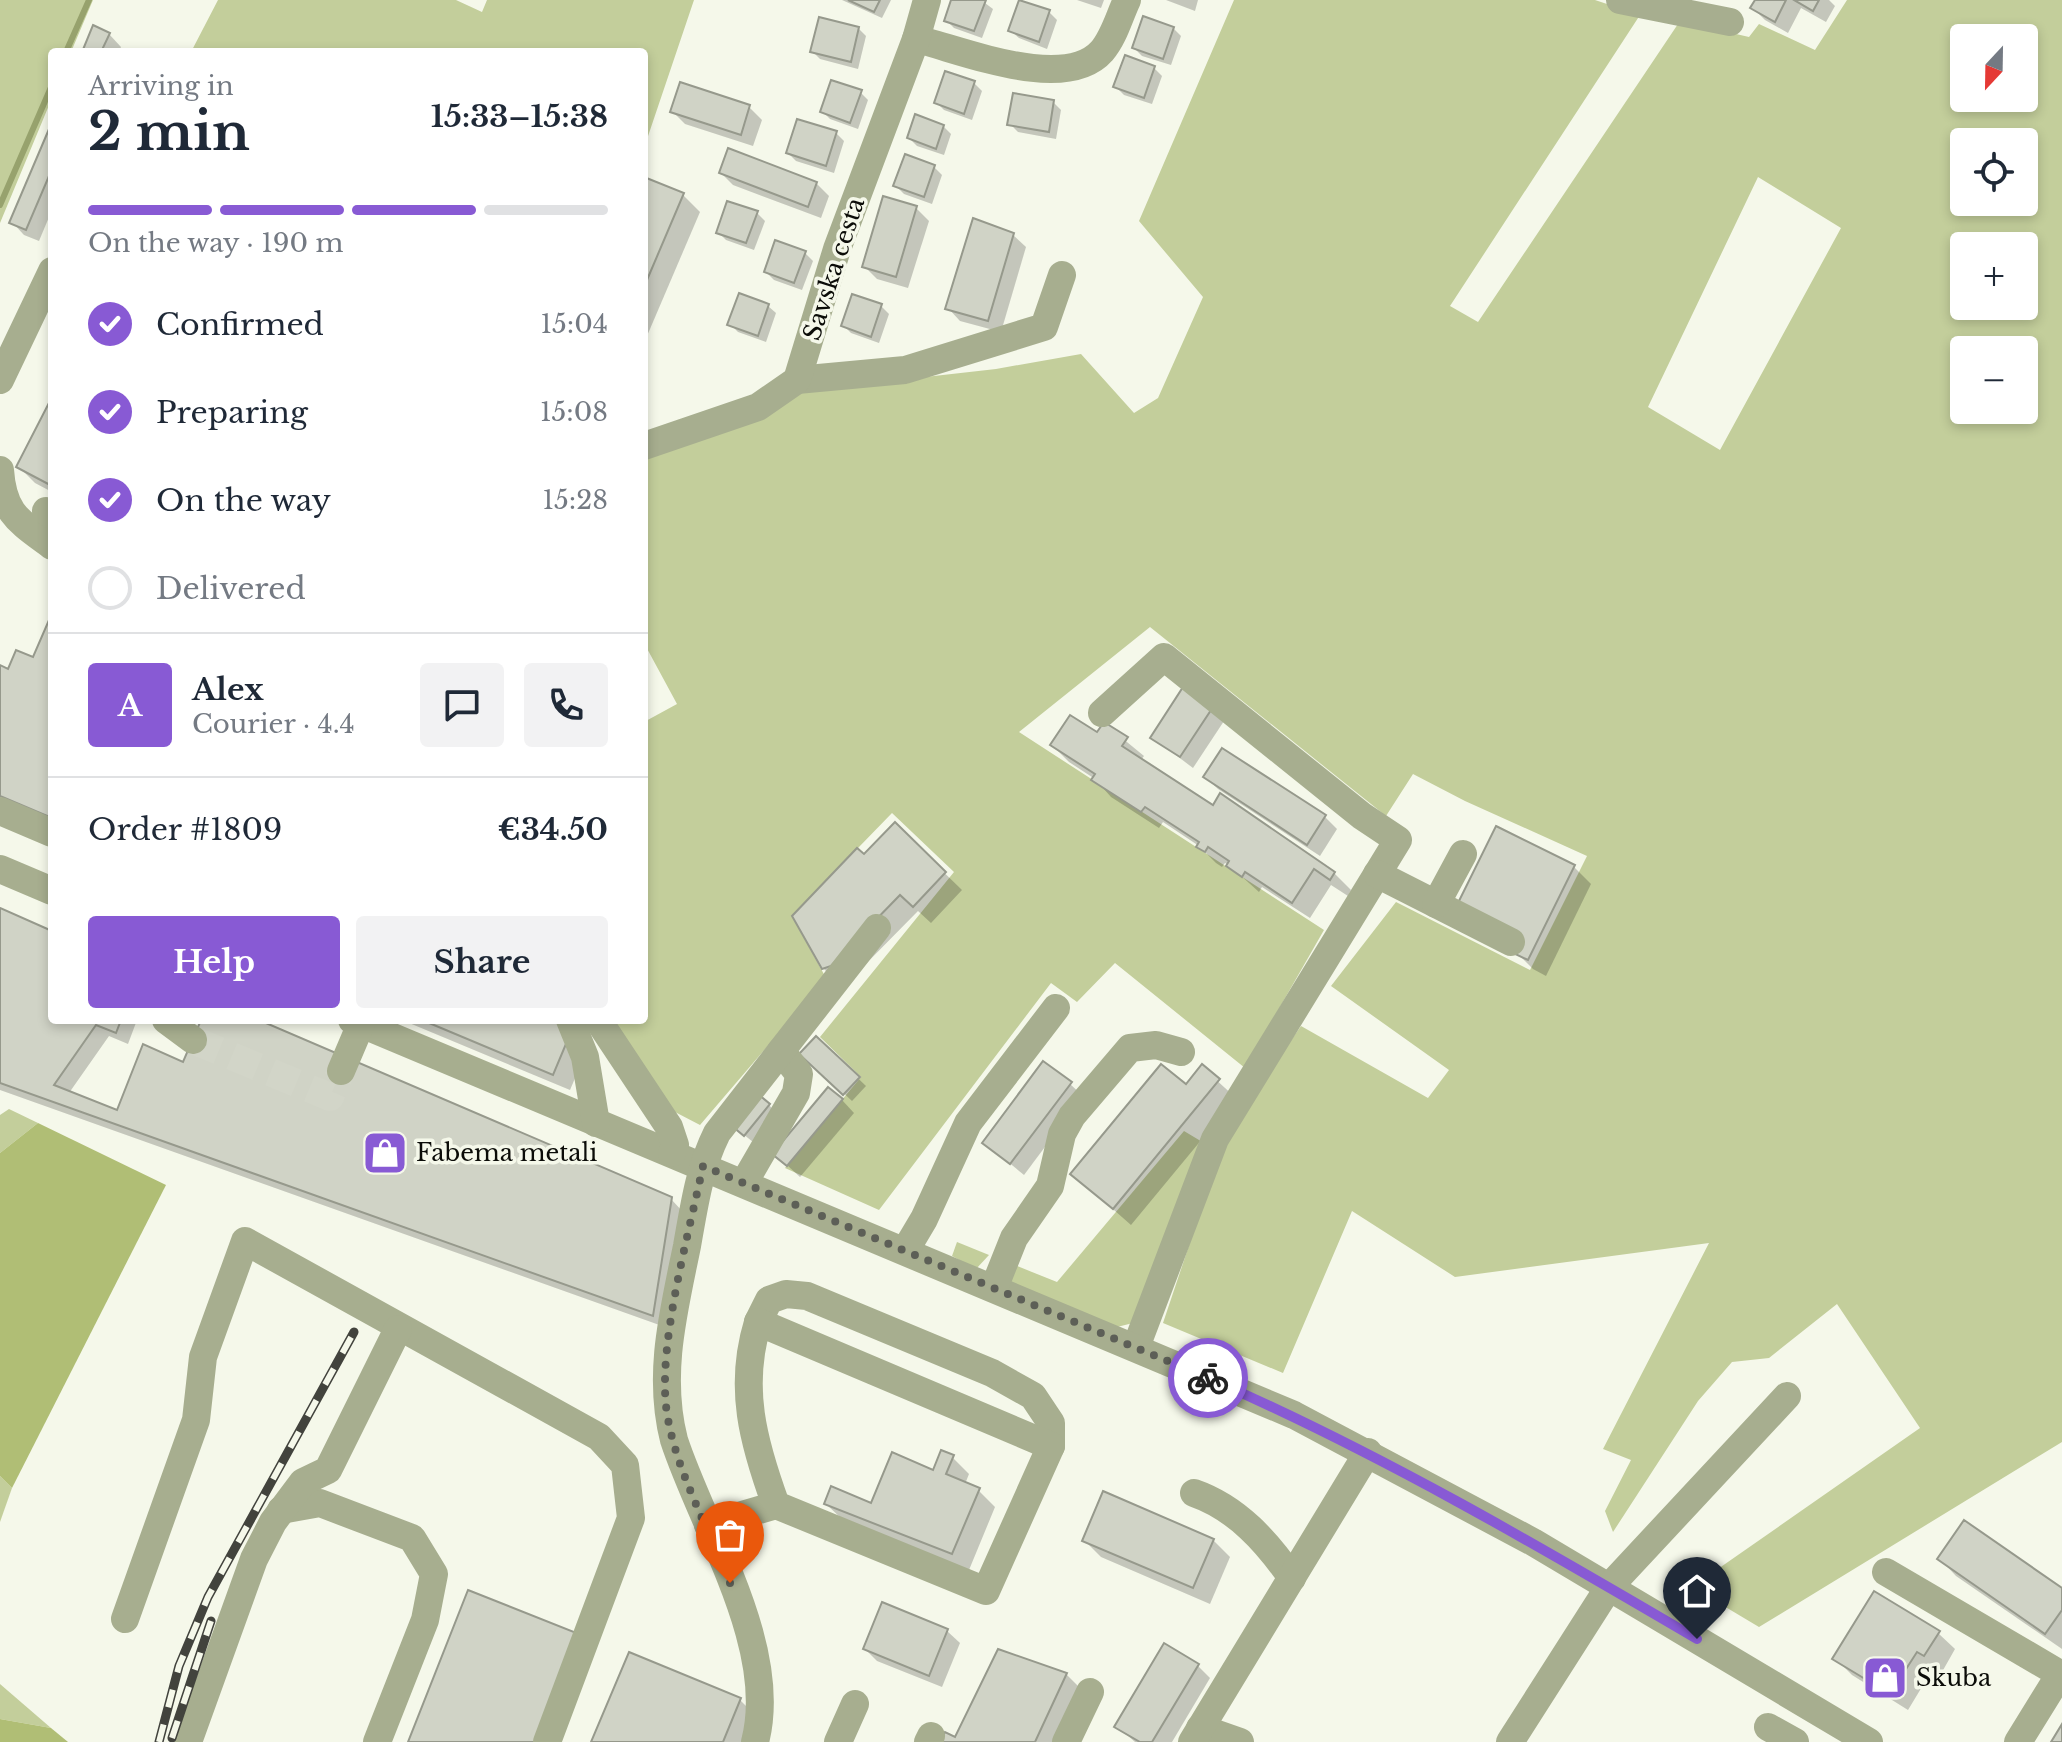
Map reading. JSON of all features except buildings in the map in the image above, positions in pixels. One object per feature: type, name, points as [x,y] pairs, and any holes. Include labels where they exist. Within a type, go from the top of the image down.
[{"type":"street","name":"Savska cesta","points":[[797,380],[837,249],[916,39],[927,0]]},
{"type":"street","points":[[916,39],[1034,68],[1062,70],[1099,54],[1109,41],[1127,0]]},
{"type":"street","points":[[1620,0],[1730,22]]},
{"type":"street","points":[[648,445],[758,407],[797,380],[905,370],[1044,327],[1062,275]]},
{"type":"street","points":[[0,380],[48,279]]},
{"type":"street","points":[[0,470],[2,498],[15,518],[48,543]]},
{"type":"street","points":[[1102,713],[1164,657],[1362,816],[1398,840],[1215,1139],[1136,1347]]},
{"type":"street","points":[[0,811],[48,831]]},
{"type":"street","points":[[1436,904],[1463,854]]},
{"type":"street","points":[[0,869],[48,889]]},
{"type":"street","points":[[1377,874],[1511,942]]},
{"type":"street","points":[[755,1742],[759,1706],[755,1656],[674,1440],[665,1386],[673,1319],[703,1166],[717,1133],[877,928]]},
{"type":"street","points":[[905,1251],[924,1219],[968,1123],[1056,1008]]},
{"type":"street","points":[[171,1024],[193,1040]]},
{"type":"street","points":[[341,1071],[356,1024]]},
{"type":"street","points":[[362,1024],[1294,1415],[1368,1452],[1609,1587],[1837,1734],[1869,1742]]},
{"type":"street","points":[[572,1024],[585,1057],[596,1123]]},
{"type":"street","points":[[601,1024],[669,1127],[675,1145],[672,1153]]},
{"type":"street","points":[[994,1288],[1014,1238],[1050,1186],[1062,1134],[1072,1116],[1130,1048],[1156,1045],[1181,1052]]},
{"type":"street","points":[[744,1183],[796,1093],[799,1074],[795,1064],[781,1051]]},
{"type":"street","points":[[125,1619],[196,1420],[203,1357],[245,1241],[398,1329],[599,1437],[625,1465],[631,1518],[547,1742]]},
{"type":"street","points":[[708,1525],[776,1505],[986,1591],[1051,1446],[1051,1423],[1033,1396],[992,1373],[807,1296],[786,1294],[769,1300],[749,1351],[747,1405],[754,1444],[776,1505]]},
{"type":"street","points":[[758,1322],[1051,1446]]},
{"type":"street","points":[[188,1742],[254,1559],[281,1510],[303,1482],[328,1470],[398,1329]]},
{"type":"street","points":[[1510,1742],[1609,1587],[1787,1396]]},
{"type":"street","points":[[1240,1742],[1196,1735],[1368,1452]]},
{"type":"street","points":[[1194,1493],[1216,1501],[1253,1530],[1292,1578]]},
{"type":"street","points":[[281,1510],[320,1503],[412,1538],[434,1574],[425,1620],[377,1742]]},
{"type":"street","points":[[1886,1572],[2060,1674],[2018,1742]]},
{"type":"street","points":[[1066,1742],[1090,1692]]},
{"type":"street","points":[[838,1742],[855,1704]]},
{"type":"street","points":[[2041,1742],[2062,1708]]},
{"type":"street","points":[[1768,1727],[1795,1742]]},
{"type":"green space","points":[[0,0],[93,0],[73,48],[48,48],[48,108],[0,223]]},
{"type":"green space","points":[[218,0],[456,0],[482,12],[487,0],[694,0],[648,136],[648,48],[193,48]]},
{"type":"green space","points":[[1234,0],[1595,0],[1640,15],[1450,306],[1478,322],[1680,21],[1749,37],[1759,24],[1815,50],[1847,0],[2062,0],[2062,1442],[1759,1627],[1692,1587],[1920,1428],[1837,1304],[1769,1358],[1732,1362],[1698,1401],[1613,1532],[1605,1511],[1631,1460],[1603,1449],[1709,1243],[1455,1277],[1352,1211],[1283,1373],[1163,1323],[1227,1132],[1301,1026],[1428,1098],[1449,1070],[1331,986],[1396,902],[1530,970],[1587,856],[1413,774],[1386,816],[1150,627],[1019,732],[1324,930],[1245,1068],[1115,963],[1077,1002],[1051,983],[879,1210],[785,1168],[861,1077],[820,1037],[954,872],[892,813],[792,916],[826,978],[700,1125],[675,1112],[614,1024],[648,1024],[648,720],[677,704],[648,650],[648,455],[810,390],[996,369],[1081,354],[1134,413],[1158,398],[1203,297],[1139,221]],"holes":[[[1758,177],[1841,228],[1720,450],[1648,407]]]},
{"type":"green space","points":[[9,1109],[38,1123],[0,1153],[0,1115]]},
{"type":"green space","points":[[38,1123],[166,1185],[12,1488],[0,1476],[0,1153]]},
{"type":"green space","points":[[1184,1131],[1204,1143],[1133,1323],[1117,1327],[1011,1283],[1012,1264],[1057,1282]]},
{"type":"green space","points":[[957,1242],[989,1255],[976,1269],[952,1256]]},
{"type":"green space","points":[[0,1476],[12,1488],[0,1522]]},
{"type":"green space","points":[[0,1684],[51,1728],[0,1719]]},
{"type":"green space","points":[[0,1719],[51,1728],[68,1742],[0,1742]]},
{"type":"waterway","points":[[68,48],[89,0]]},
{"type":"waterway","points":[[0,205],[48,94]]},
{"type":"tunnel","points":[[193,1040],[330,1097],[341,1071]]},
{"type":"railway","points":[[159,1742],[179,1666],[208,1597],[354,1332]]},
{"type":"railway","points":[[172,1738],[211,1621]]},
{"type":"way so far","points":[[730,1583],[680,1460],[666,1405],[667,1355],[703,1166],[1208,1378]]},
{"type":"place","name":"Fabema metali","points":[[385,1153]]},
{"type":"place","name":"Skuba","points":[[1885,1678]]},
{"type":"route","points":[[1208,1378],[1294,1415],[1368,1452],[1533,1542],[1697,1639]]}]
